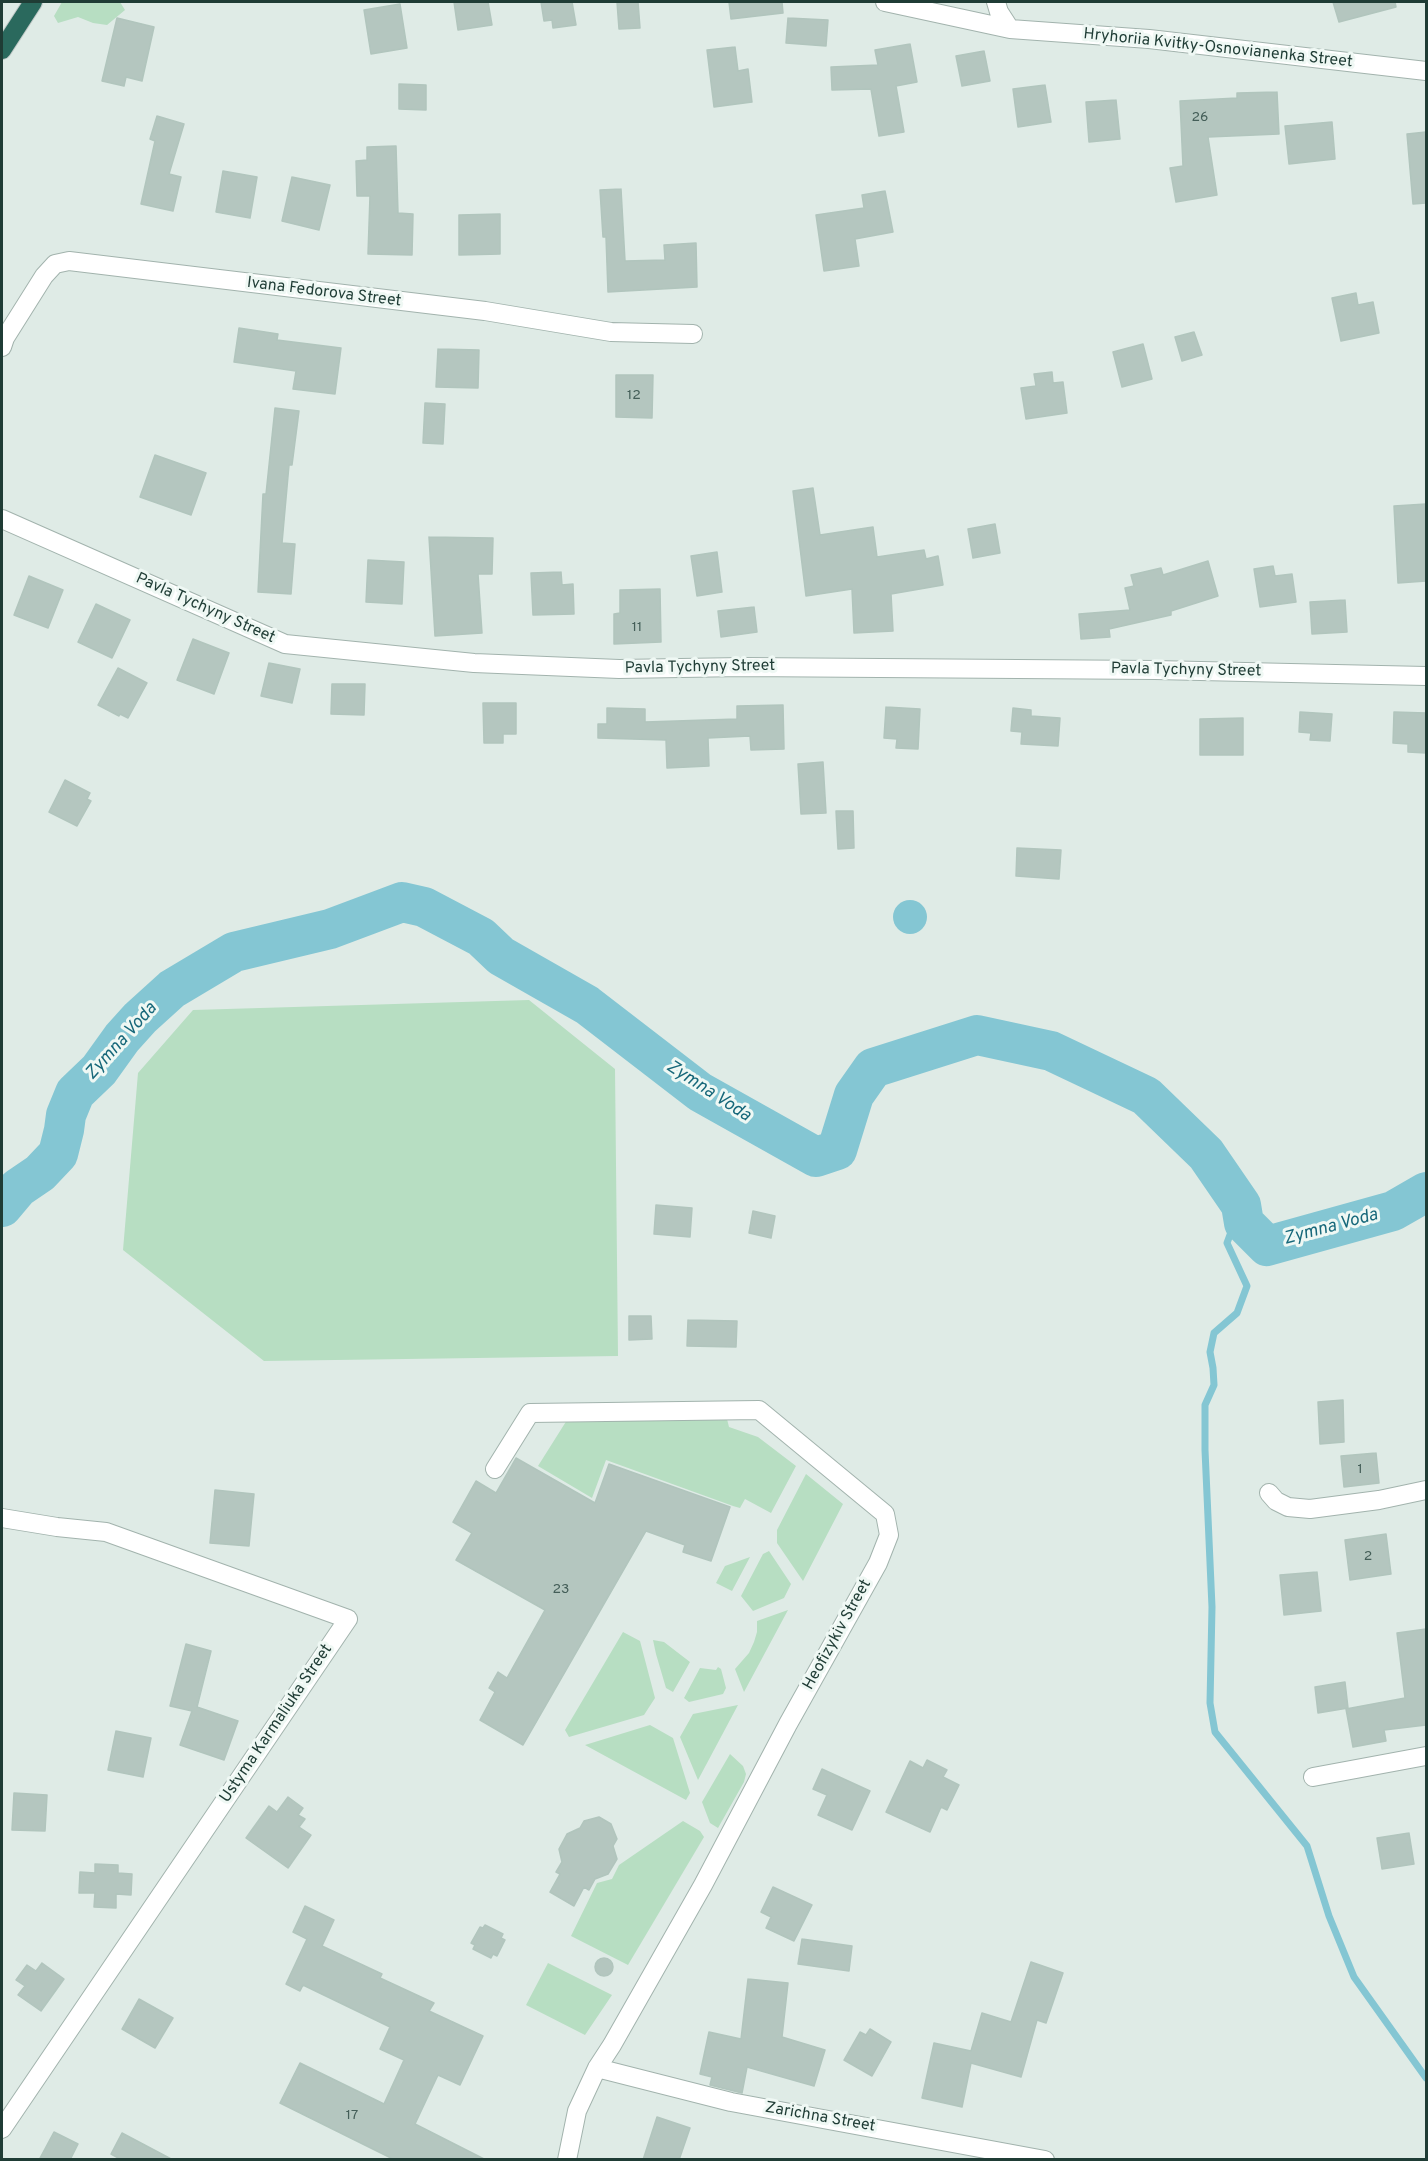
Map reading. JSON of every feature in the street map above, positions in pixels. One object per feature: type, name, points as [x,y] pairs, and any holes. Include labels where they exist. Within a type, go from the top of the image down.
[{"type":"highway","points":[[2,50],[33,2]]},
{"type":"street","name":"Hryhoriia Kvitky-Osnovianenka Street","points":[[885,2],[1010,29],[1149,39],[1426,71]]},
{"type":"street","points":[[996,2],[999,12],[1010,29]]},
{"type":"street","name":"Ivana Fedorova Street","points":[[2,347],[5,338],[44,276],[55,264],[69,261],[485,311],[610,332],[693,334]]},
{"type":"street","name":"Pavla Tychyny Street","points":[[2,519],[285,644],[474,663],[620,669],[743,667],[1155,670],[1426,676]]},
{"type":"street","name":"Heofizykiv Street","points":[[495,1469],[530,1413],[759,1410],[885,1514],[889,1535],[878,1563],[788,1724],[703,1885],[597,2068],[577,2111],[567,2160]]},
{"type":"street","points":[[1269,1492],[1276,1501],[1288,1507],[1310,1509],[1379,1500],[1426,1490]]},
{"type":"street","name":"Ustyma Karmaliuka Street","points":[[2,1518],[106,1532],[348,1619],[2,2129]]},
{"type":"street","points":[[1314,1777],[1426,1756]]},
{"type":"street","name":"Zarichna Street","points":[[597,2068],[731,2102],[1045,2160]]},
{"type":"green space","points":[[62,2],[120,2],[125,10],[107,25],[78,17],[58,23],[54,16]]},
{"type":"green space","points":[[529,1000],[615,1069],[618,1356],[264,1361],[123,1250],[138,1073],[193,1010]]},
{"type":"green space","points":[[727,1419],[729,1427],[758,1437],[796,1466],[771,1513],[745,1499],[740,1508],[606,1460],[592,1498],[538,1466],[567,1420]]},
{"type":"green space","points":[[806,1474],[843,1504],[803,1581],[777,1543],[777,1530]]},
{"type":"green space","points":[[769,1551],[791,1584],[784,1598],[753,1611],[741,1596],[763,1554]]},
{"type":"green space","points":[[750,1557],[732,1591],[716,1583],[725,1566]]},
{"type":"green space","points":[[788,1610],[744,1692],[735,1669],[749,1653],[757,1632],[757,1621]]},
{"type":"green space","points":[[623,1632],[640,1641],[655,1698],[644,1715],[569,1737],[565,1730]]},
{"type":"green space","points":[[653,1640],[664,1642],[690,1662],[673,1692],[666,1688]]},
{"type":"green space","points":[[718,1667],[721,1669],[726,1688],[723,1694],[689,1702],[684,1698],[700,1668],[716,1670]]},
{"type":"green space","points":[[738,1705],[698,1780],[680,1737],[693,1714]]},
{"type":"green space","points":[[650,1725],[673,1738],[690,1793],[686,1800],[585,1745]]},
{"type":"green space","points":[[730,1754],[743,1766],[746,1774],[744,1782],[718,1828],[710,1823],[702,1802]]},
{"type":"green space","points":[[683,1821],[700,1831],[704,1837],[628,1965],[571,1936],[597,1883],[612,1879],[619,1865]]},
{"type":"green space","points":[[548,1963],[612,1995],[585,2035],[526,2005]]},
{"type":"water","points":[[910,900],[922,905],[927,917],[922,929],[910,934],[898,929],[893,917],[898,905]]},
{"type":"building","points":[[454,2],[488,2],[492,25],[458,30]]},
{"type":"building","points":[[541,2],[572,2],[576,25],[553,28],[552,20],[544,21]]},
{"type":"building","points":[[617,2],[638,2],[640,28],[619,29]]},
{"type":"building","points":[[729,2],[782,2],[783,13],[731,19]]},
{"type":"building","points":[[1333,2],[1395,2],[1396,7],[1339,22]]},
{"type":"building","points":[[400,4],[407,48],[371,54],[364,10]]},
{"type":"building","points":[[117,18],[154,27],[142,81],[126,77],[124,86],[102,81]]},
{"type":"building","points":[[788,18],[828,20],[826,46],[786,43]]},
{"type":"building","points":[[910,44],[917,82],[896,86],[904,132],[879,136],[871,89],[832,90],[831,67],[878,65],[875,50]]},
{"type":"building","points":[[735,47],[738,71],[748,69],[752,102],[714,107],[707,50]]},
{"type":"building","points":[[984,51],[990,81],[962,86],[956,56]]},
{"type":"building","points":[[399,84],[426,85],[426,110],[399,109]]},
{"type":"building","points":[[1045,85],[1051,122],[1018,127],[1013,89]]},
{"type":"building","points":[[1277,92],[1279,134],[1208,137],[1217,195],[1176,202],[1170,168],[1183,166],[1180,101],[1237,98],[1237,93]]},
{"type":"building","points":[[1116,100],[1120,139],[1089,142],[1086,102]]},
{"type":"building","points":[[157,116],[184,124],[169,174],[181,177],[173,211],[141,204],[155,141],[150,139]]},
{"type":"building","points":[[1332,122],[1335,159],[1289,164],[1285,126]]},
{"type":"building","points":[[1426,132],[1426,203],[1413,204],[1407,134]]},
{"type":"building","points":[[396,146],[398,213],[413,214],[412,255],[368,254],[370,196],[357,196],[356,161],[367,160],[367,147]]},
{"type":"building","points":[[223,171],[257,177],[250,218],[216,212]]},
{"type":"building","points":[[292,177],[330,185],[319,230],[282,221]]},
{"type":"building","points":[[621,189],[625,261],[665,260],[664,245],[696,243],[697,287],[608,292],[606,237],[603,237],[600,190]]},
{"type":"building","points":[[885,191],[893,232],[855,239],[859,266],[824,271],[816,215],[864,208],[862,195]]},
{"type":"building","points":[[500,214],[500,254],[459,255],[459,215]]},
{"type":"building","points":[[1356,293],[1358,305],[1373,302],[1379,333],[1341,341],[1332,298]]},
{"type":"building","points":[[239,328],[278,334],[277,340],[341,348],[335,394],[293,389],[296,371],[234,362]]},
{"type":"building","points":[[1194,332],[1202,355],[1182,361],[1175,337]]},
{"type":"building","points":[[1143,344],[1152,379],[1122,387],[1113,352]]},
{"type":"building","points":[[438,349],[479,350],[478,388],[436,387]]},
{"type":"building","points":[[1052,372],[1053,383],[1063,382],[1067,413],[1026,419],[1021,388],[1036,386],[1034,374]]},
{"type":"building","points":[[616,375],[653,375],[652,418],[616,417]]},
{"type":"building","points":[[425,403],[445,404],[443,444],[423,443]]},
{"type":"building","points":[[275,408],[299,411],[292,465],[289,465],[282,543],[295,544],[291,594],[258,592],[263,494],[266,494]]},
{"type":"building","points":[[155,455],[206,473],[191,515],[140,497]]},
{"type":"building","points":[[813,488],[820,535],[873,527],[877,557],[924,550],[926,559],[938,556],[943,585],[891,594],[893,631],[854,633],[852,589],[806,596],[793,491]]},
{"type":"building","points":[[1426,504],[1426,581],[1398,583],[1394,506]]},
{"type":"building","points":[[995,524],[1000,553],[973,558],[968,529]]},
{"type":"building","points":[[429,537],[493,538],[492,574],[478,574],[482,633],[435,636]]},
{"type":"building","points":[[717,552],[722,592],[697,596],[691,556]]},
{"type":"building","points":[[368,560],[404,562],[402,604],[366,602]]},
{"type":"building","points":[[1208,561],[1218,596],[1171,611],[1171,615],[1109,629],[1110,637],[1081,639],[1079,614],[1130,610],[1125,588],[1134,586],[1131,575],[1161,568],[1163,575]]},
{"type":"building","points":[[1273,566],[1275,576],[1292,574],[1296,602],[1260,607],[1254,569]]},
{"type":"building","points":[[561,572],[562,585],[573,584],[574,614],[533,615],[531,573]]},
{"type":"building","points":[[29,576],[63,590],[48,628],[14,615]]},
{"type":"building","points":[[660,589],[661,642],[614,644],[614,614],[620,613],[620,590]]},
{"type":"building","points":[[1345,600],[1347,632],[1312,634],[1310,602]]},
{"type":"building","points":[[96,604],[130,620],[112,658],[78,642]]},
{"type":"building","points":[[754,607],[757,632],[721,637],[718,611]]},
{"type":"building","points":[[193,639],[229,653],[214,694],[177,680]]},
{"type":"building","points":[[269,663],[300,669],[292,703],[261,696]]},
{"type":"building","points":[[118,668],[147,683],[128,718],[98,705]]},
{"type":"building","points":[[332,684],[365,684],[364,715],[331,714]]},
{"type":"building","points":[[483,703],[516,703],[516,734],[503,734],[503,743],[484,743]]},
{"type":"building","points":[[783,705],[784,749],[751,750],[750,736],[708,738],[709,766],[667,768],[666,740],[598,738],[598,724],[607,724],[607,708],[645,709],[645,722],[737,719],[737,706]]},
{"type":"building","points":[[886,707],[920,709],[918,749],[896,748],[897,739],[884,738]]},
{"type":"building","points":[[1013,708],[1031,710],[1031,716],[1060,718],[1058,746],[1021,744],[1022,732],[1011,731]]},
{"type":"building","points":[[1300,712],[1332,714],[1330,741],[1310,740],[1311,733],[1299,732]]},
{"type":"building","points":[[1394,712],[1426,713],[1426,753],[1408,752],[1408,744],[1393,743]]},
{"type":"building","points":[[1243,718],[1243,755],[1200,755],[1200,719]]},
{"type":"building","points":[[823,762],[826,813],[801,814],[798,764]]},
{"type":"building","points":[[65,780],[90,793],[87,799],[91,801],[77,826],[49,812]]},
{"type":"building","points":[[836,811],[853,811],[854,848],[838,849]]},
{"type":"building","points":[[1017,848],[1061,850],[1059,879],[1016,876]]},
{"type":"building","points":[[656,1205],[692,1208],[690,1237],[654,1234]]},
{"type":"building","points":[[753,1211],[775,1216],[771,1238],[749,1233]]},
{"type":"building","points":[[629,1316],[651,1316],[652,1339],[629,1340]]},
{"type":"building","points":[[688,1320],[737,1321],[736,1347],[687,1346]]},
{"type":"building","points":[[1343,1400],[1344,1442],[1320,1444],[1318,1402]]},
{"type":"building","points":[[1376,1453],[1379,1483],[1344,1487],[1341,1456]]},
{"type":"building","points":[[516,1458],[595,1503],[609,1464],[730,1507],[711,1561],[683,1552],[685,1545],[646,1531],[523,1745],[480,1720],[495,1692],[489,1688],[498,1672],[507,1678],[545,1610],[456,1560],[472,1533],[453,1522],[476,1481],[496,1493]]},
{"type":"building","points":[[215,1490],[254,1494],[249,1546],[210,1543]]},
{"type":"building","points":[[1386,1534],[1391,1574],[1350,1580],[1345,1540]]},
{"type":"building","points":[[1317,1572],[1321,1611],[1284,1615],[1280,1575]]},
{"type":"building","points":[[1426,1629],[1426,1725],[1384,1730],[1386,1741],[1353,1747],[1346,1709],[1405,1698],[1397,1633]]},
{"type":"building","points":[[186,1644],[211,1651],[197,1707],[238,1721],[224,1760],[180,1745],[192,1711],[170,1706]]},
{"type":"building","points":[[1345,1682],[1348,1708],[1318,1713],[1315,1687]]},
{"type":"building","points":[[116,1731],[151,1738],[143,1777],[108,1770]]},
{"type":"building","points":[[927,1760],[947,1770],[943,1777],[959,1785],[947,1810],[941,1807],[930,1832],[886,1812],[910,1761],[923,1768]]},
{"type":"building","points":[[822,1769],[870,1791],[852,1830],[818,1815],[827,1795],[813,1789]]},
{"type":"building","points":[[14,1793],[47,1795],[45,1831],[12,1830]]},
{"type":"building","points":[[288,1797],[303,1808],[298,1815],[305,1819],[299,1827],[311,1835],[288,1868],[246,1838],[269,1806],[277,1812]]},
{"type":"building","points":[[599,1817],[611,1824],[617,1839],[613,1846],[617,1859],[608,1874],[595,1879],[589,1890],[584,1887],[574,1906],[550,1892],[560,1874],[556,1872],[562,1862],[559,1849],[567,1834],[580,1828],[584,1821]]},
{"type":"building","points":[[1409,1833],[1414,1864],[1382,1869],[1377,1838]]},
{"type":"building","points":[[95,1864],[118,1865],[118,1873],[132,1874],[131,1895],[116,1894],[116,1908],[94,1907],[95,1893],[79,1893],[80,1872],[95,1873]]},
{"type":"building","points":[[773,1887],[812,1905],[794,1941],[766,1928],[771,1917],[761,1912]]},
{"type":"building","points":[[305,1906],[334,1920],[322,1946],[382,1974],[380,1978],[434,2003],[429,2011],[483,2036],[460,2085],[438,2075],[415,2124],[486,2160],[395,2160],[280,2103],[300,2063],[384,2104],[404,2060],[380,2049],[390,2027],[303,1985],[300,1991],[286,1984],[307,1939],[293,1932]]},
{"type":"building","points":[[485,1925],[503,1934],[501,1938],[505,1940],[497,1956],[493,1954],[491,1958],[473,1949],[475,1945],[471,1943],[480,1927],[483,1928]]},
{"type":"building","points":[[802,1939],[852,1946],[849,1971],[798,1964]]},
{"type":"building","points":[[604,1958],[610,1961],[613,1967],[610,1973],[604,1976],[598,1973],[595,1967],[598,1961]]},
{"type":"building","points":[[1031,1962],[1063,1973],[1046,2023],[1037,2020],[1021,2077],[971,2063],[962,2107],[922,2098],[934,2043],[971,2051],[982,2013],[1011,2022]]},
{"type":"building","points":[[42,1963],[64,1979],[41,2011],[18,1995],[25,1986],[16,1980],[27,1965],[36,1971]]},
{"type":"building","points":[[748,1979],[788,1983],[782,2037],[825,2050],[814,2086],[747,2067],[742,2093],[710,2085],[712,2077],[700,2074],[709,2032],[741,2039]]},
{"type":"building","points":[[139,1999],[173,2018],[155,2048],[122,2029]]},
{"type":"building","points":[[870,2029],[891,2042],[872,2076],[844,2060],[860,2032],[866,2035]]},
{"type":"building","points":[[657,2117],[690,2128],[679,2160],[643,2160]]},
{"type":"building","points":[[54,2132],[78,2144],[70,2160],[39,2160]]},
{"type":"building","points":[[122,2133],[173,2160],[122,2160],[111,2154]]},
{"type":"waterway","name":"Zymna Voda","points":[[2,1207],[18,1188],[40,1173],[58,1154],[66,1115],[75,1093],[99,1070],[140,1018],[172,989],[234,952],[330,929],[402,902],[424,907],[481,937],[501,956],[587,1005],[700,1092],[816,1157],[837,1150],[854,1095],[873,1068],[977,1035],[1051,1051],[1146,1096],[1206,1154],[1241,1205],[1244,1223],[1267,1246],[1393,1211],[1426,1192]]},
{"type":"waterway","points":[[1241,1205],[1227,1243],[1247,1286],[1237,1313],[1214,1333],[1210,1352],[1214,1385],[1205,1405],[1212,1607],[1210,1703],[1215,1732],[1307,1846],[1329,1916],[1354,1977],[1426,2078]]}]
